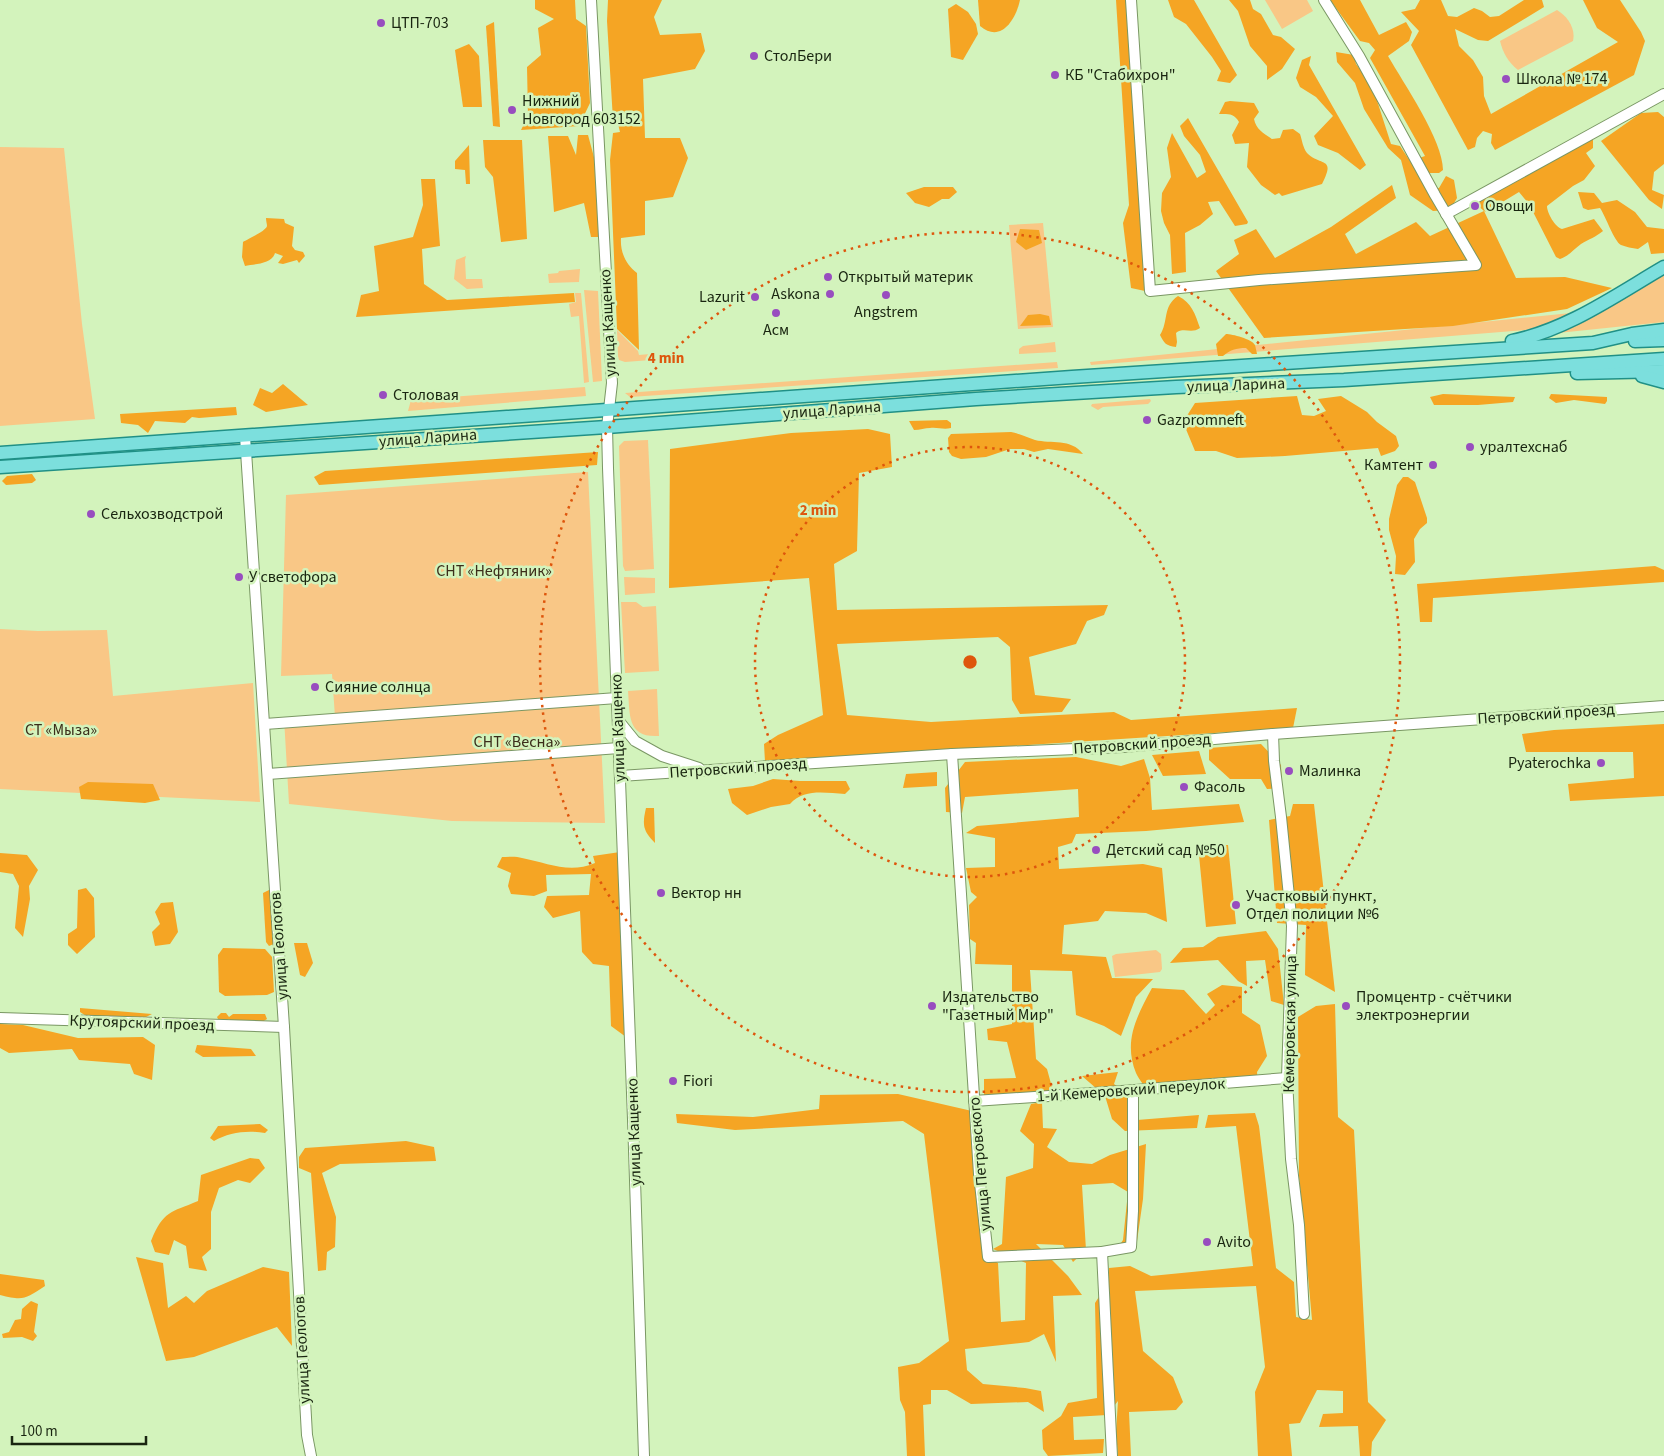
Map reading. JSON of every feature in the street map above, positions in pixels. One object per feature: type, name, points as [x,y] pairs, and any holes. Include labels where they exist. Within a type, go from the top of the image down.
[{"type":"main road","points":[[1461,351],[1533,337],[1596,307],[1664,266]]},
{"type":"main road","points":[[1593,342],[1664,330]]},
{"type":"main road","points":[[1461,351],[1593,342],[1664,340]]},
{"type":"main road","name":"улица Ларина","points":[[0,453],[1461,351]]},
{"type":"main road","name":"улица Ларина","points":[[0,467],[607,427],[976,399],[1475,372],[1664,359]]},
{"type":"main road","points":[[1475,372],[1540,374],[1664,371]]},
{"type":"main road","points":[[1620,372],[1649,377],[1664,382]]},
{"type":"street","name":"улица Кащенко","points":[[591,0],[612,383],[607,427],[644,1456]]},
{"type":"street","points":[[1131,0],[1150,291],[1259,280],[1476,265],[1359,56],[1324,0]]},
{"type":"street","points":[[1446,214],[1664,94]]},
{"type":"street","name":"улица Геологов","points":[[245,436],[284,1027],[307,1435],[311,1456]]},
{"type":"street","points":[[265,724],[617,698]]},
{"type":"street","name":"Петровский проезд","points":[[620,776],[952,754],[1124,747],[1273,734],[1664,706]]},
{"type":"street","points":[[618,720],[635,741],[662,756],[705,770]]},
{"type":"street","name":"Кемеровская улица","points":[[1273,734],[1274,761],[1292,926],[1287,1078],[1291,1158],[1299,1225],[1304,1314]]},
{"type":"street","points":[[268,774],[619,748]]},
{"type":"street","name":"улица Петровского","points":[[952,754],[979,1174],[988,1257],[1102,1252]]},
{"type":"street","name":"Крутоярский проезд","points":[[0,1018],[284,1027]]},
{"type":"street","name":"1-й Кемеровский переулок","points":[[974,1100],[1287,1078]]},
{"type":"street","points":[[1112,1456],[1102,1252],[1131,1247],[1133,1090]]},
{"type":"green space","points":[[1265,0],[1307,0],[1313,11],[1282,29]]},
{"type":"green space","points":[[1557,10],[1570,23],[1574,36],[1573,41],[1518,70],[1506,57],[1500,41]]},
{"type":"green space","points":[[0,147],[64,148],[82,324],[95,419],[0,426]]},
{"type":"green space","points":[[1043,223],[1053,327],[1018,329],[1009,225]]},
{"type":"green space","points":[[466,256],[466,279],[482,279],[483,288],[467,289],[454,279],[456,260]]},
{"type":"green space","points":[[580,269],[579,282],[549,283],[548,274]]},
{"type":"green space","points":[[1664,272],[1664,322],[1558,333]]},
{"type":"green space","points":[[584,290],[598,291],[602,381],[593,382]]},
{"type":"green space","points":[[575,293],[581,293],[589,382],[584,383],[579,316],[571,317],[569,304],[576,302]]},
{"type":"green space","points":[[1571,313],[1537,329],[1091,365],[1090,362]]},
{"type":"green space","points":[[617,330],[638,351],[639,355],[650,354],[651,360],[625,362],[619,360]]},
{"type":"green space","points":[[1055,342],[1056,352],[1019,354],[1019,349],[1023,346]]},
{"type":"green space","points":[[1057,362],[1058,368],[630,397],[625,393]]},
{"type":"green space","points":[[585,387],[586,396],[408,411],[411,400]]},
{"type":"green space","points":[[1150,399],[1151,401],[1148,404],[1103,407],[1098,410],[1091,406],[1092,404]]},
{"type":"green space","points":[[648,440],[654,569],[625,571],[623,566],[619,446],[624,441]]},
{"type":"green space","points":[[588,472],[605,823],[452,821],[289,804],[284,718],[335,717],[332,674],[281,676],[286,495]]},
{"type":"green space","points":[[624,577],[655,578],[655,593],[625,595]]},
{"type":"green space","points":[[621,602],[636,602],[643,607],[656,606],[659,671],[625,673]]},
{"type":"green space","name":"СТ «Мыза»","points":[[0,629],[38,631],[107,630],[113,696],[253,683],[260,802],[0,789]]},
{"type":"green space","points":[[657,689],[659,736],[649,736],[641,733],[632,723],[628,691]]},
{"type":"green space","points":[[1156,950],[1161,954],[1162,969],[1160,972],[1115,977],[1112,956]]},
{"type":"shaded area","points":[[535,0],[575,0],[576,19],[586,26],[590,103],[579,126],[521,130],[528,116],[527,67],[541,55],[538,28],[554,19],[535,9]]},
{"type":"shaded area","points":[[608,0],[662,0],[654,17],[660,35],[701,33],[705,51],[695,69],[643,79],[645,138],[680,138],[688,158],[673,197],[645,201],[645,235],[621,238],[624,258],[637,273],[639,350],[617,329],[610,160],[613,133],[620,132],[618,124],[613,120],[607,21]]},
{"type":"shaded area","points":[[978,0],[1020,0],[1011,21],[1001,31],[995,32],[988,31],[980,26]]},
{"type":"shaded area","points":[[1116,0],[1127,0],[1145,291],[1131,288],[1123,223],[1129,205]]},
{"type":"shaded area","points":[[1168,0],[1194,0],[1237,75],[1230,83],[1217,81],[1221,71],[1186,24],[1174,17]]},
{"type":"shaded area","points":[[1229,0],[1250,0],[1253,9],[1261,14],[1273,35],[1281,37],[1295,49],[1282,69],[1267,80],[1267,66],[1250,46],[1238,11]]},
{"type":"shaded area","points":[[1330,0],[1360,0],[1379,35],[1406,22],[1412,32],[1409,41],[1388,56],[1422,112],[1437,143],[1441,158],[1443,170],[1439,173],[1419,173],[1427,190],[1439,188],[1446,176],[1454,180],[1457,198],[1450,210],[1433,211],[1410,195],[1401,160],[1388,148],[1364,109],[1355,83],[1337,62],[1336,52],[1354,55],[1356,64],[1372,85],[1391,144],[1400,146],[1410,161],[1425,156],[1370,58],[1375,50],[1369,43],[1360,41]]},
{"type":"shaded area","points":[[1420,0],[1441,0],[1448,16],[1457,17],[1474,8],[1490,17],[1499,16],[1524,0],[1542,0],[1544,7],[1488,41],[1478,40],[1455,29],[1459,46],[1473,60],[1483,77],[1484,96],[1491,114],[1618,42],[1597,28],[1583,0],[1620,0],[1645,41],[1634,75],[1495,150],[1491,143],[1492,134],[1483,131],[1477,138],[1475,147],[1468,150],[1411,45],[1419,31],[1401,12],[1415,9]]},
{"type":"shaded area","points":[[956,4],[968,12],[976,24],[978,34],[963,60],[951,57],[948,9]]},
{"type":"shaded area","points":[[494,22],[500,127],[493,126],[486,26]]},
{"type":"shaded area","points":[[469,44],[479,56],[482,107],[463,107],[455,50]]},
{"type":"shaded area","points":[[1311,56],[1309,65],[1366,165],[1360,170],[1338,153],[1318,145],[1314,136],[1333,116],[1316,97],[1300,87],[1296,78],[1302,60]]},
{"type":"shaded area","points":[[1225,102],[1254,103],[1259,112],[1254,119],[1256,126],[1272,139],[1280,138],[1283,130],[1293,129],[1300,134],[1307,153],[1327,166],[1328,169],[1322,184],[1282,196],[1279,193],[1275,195],[1261,185],[1247,167],[1249,143],[1235,144],[1232,135],[1239,122],[1228,114],[1219,114]]},
{"type":"shaded area","points":[[1658,112],[1664,117],[1664,164],[1654,172],[1652,190],[1664,195],[1662,209],[1649,200],[1601,141],[1641,113]]},
{"type":"shaded area","points":[[1188,118],[1248,222],[1247,224],[1235,226],[1219,201],[1208,202],[1213,214],[1200,225],[1185,233],[1186,272],[1172,274],[1170,235],[1161,211],[1162,193],[1171,177],[1167,148],[1172,133],[1197,178],[1206,172],[1200,155],[1184,136],[1180,126]]},
{"type":"shaded area","points":[[578,135],[588,135],[598,172],[601,237],[591,237],[584,203],[554,212],[548,136],[568,136],[576,155]]},
{"type":"shaded area","points":[[1593,136],[1593,148],[1586,153],[1595,166],[1584,180],[1547,206],[1548,212],[1559,228],[1562,229],[1594,219],[1603,231],[1560,259],[1556,257],[1529,204],[1519,192],[1486,212],[1475,203],[1496,180],[1524,176]]},
{"type":"shaded area","points":[[483,140],[522,140],[527,239],[501,242],[493,177],[485,167]]},
{"type":"shaded area","points":[[469,145],[470,184],[466,184],[465,170],[455,169],[455,161]]},
{"type":"shaded area","points":[[421,179],[435,179],[440,246],[422,249],[424,284],[447,300],[574,293],[575,302],[356,317],[361,295],[379,291],[374,246],[413,237],[423,205]]},
{"type":"shaded area","points":[[1392,185],[1396,198],[1345,234],[1356,254],[1416,222],[1430,236],[1484,211],[1516,278],[1565,277],[1612,288],[1567,309],[1453,326],[1264,338],[1216,271],[1239,254],[1234,240],[1256,229],[1275,258],[1331,227]]},
{"type":"shaded area","points":[[924,187],[953,187],[957,192],[949,199],[942,199],[929,207],[915,203],[906,193]]},
{"type":"shaded area","points":[[1578,192],[1594,193],[1602,203],[1617,200],[1635,212],[1647,227],[1664,229],[1664,253],[1651,254],[1648,242],[1638,249],[1618,243],[1600,208],[1588,210],[1583,208]]},
{"type":"shaded area","points":[[266,218],[284,219],[285,223],[294,227],[292,246],[295,250],[303,252],[305,256],[299,263],[297,260],[283,264],[278,263],[283,256],[275,253],[267,261],[245,266],[242,257],[243,242],[266,228]]},
{"type":"shaded area","points":[[1020,229],[1039,230],[1042,243],[1026,250],[1016,242]]},
{"type":"shaded area","points":[[1178,296],[1190,306],[1200,328],[1176,333],[1176,347],[1166,344],[1160,335],[1168,309],[1173,300]]},
{"type":"shaded area","points":[[1040,314],[1049,316],[1051,325],[1020,326],[1028,315]]},
{"type":"shaded area","points":[[1226,334],[1250,341],[1255,345],[1257,354],[1252,354],[1246,348],[1242,348],[1228,352],[1223,356],[1218,356],[1216,344]]},
{"type":"shaded area","points":[[283,384],[308,405],[266,412],[253,405],[260,388],[272,393]]},
{"type":"shaded area","points":[[1443,394],[1515,397],[1513,402],[1478,405],[1434,405],[1430,397]]},
{"type":"shaded area","points":[[1551,394],[1607,397],[1607,401],[1605,404],[1574,400],[1556,403],[1549,398]]},
{"type":"shaded area","points":[[1297,396],[1302,415],[1314,416],[1326,411],[1318,399],[1341,396],[1367,412],[1396,436],[1399,446],[1395,451],[1381,456],[1378,448],[1237,458],[1216,451],[1195,451],[1183,422],[1195,403]]},
{"type":"shaded area","points":[[236,407],[237,415],[192,417],[185,423],[155,421],[148,433],[138,425],[121,423],[120,414]]},
{"type":"shaded area","points":[[947,420],[951,423],[951,428],[914,430],[909,421]]},
{"type":"shaded area","points":[[868,429],[890,434],[892,467],[859,473],[857,551],[834,564],[837,610],[1108,605],[1104,615],[1087,621],[1076,644],[1029,657],[1035,695],[1071,699],[1062,712],[1020,714],[1012,700],[1010,647],[998,637],[837,644],[847,715],[931,722],[1114,712],[1131,720],[1297,708],[1293,728],[765,762],[764,744],[778,735],[823,715],[809,578],[669,588],[670,449],[791,433]]},
{"type":"shaded area","points":[[1011,432],[1035,440],[1067,444],[1078,449],[1083,454],[1048,449],[1034,452],[1024,449],[1010,449],[986,457],[961,459],[952,456],[949,452],[948,438],[951,434]]},
{"type":"shaded area","points":[[598,452],[597,465],[319,485],[314,477],[325,471]]},
{"type":"shaded area","points":[[32,474],[36,480],[32,483],[6,485],[2,481],[7,476]]},
{"type":"shaded area","points":[[1403,477],[1408,477],[1415,482],[1427,518],[1427,523],[1420,529],[1414,539],[1415,562],[1405,575],[1395,574],[1396,556],[1389,530],[1389,519],[1397,485]]},
{"type":"shaded area","points":[[1655,566],[1664,570],[1664,582],[1433,598],[1432,622],[1420,622],[1417,584]]},
{"type":"shaded area","points":[[1664,724],[1664,796],[1570,801],[1568,784],[1634,778],[1633,752],[1526,752],[1522,734],[1554,730]]},
{"type":"shaded area","points":[[1261,744],[1281,765],[1282,788],[1267,789],[1261,779],[1230,779],[1209,760],[1209,748]]},
{"type":"shaded area","points":[[1199,751],[1206,774],[1163,776],[1152,755]]},
{"type":"shaded area","points":[[1076,757],[1121,766],[1144,759],[1150,778],[1152,810],[1239,804],[1244,822],[1146,831],[1076,834],[1072,843],[1058,847],[1059,869],[1143,864],[1162,868],[1167,922],[1146,913],[1105,911],[1098,921],[1064,925],[1062,954],[1106,957],[1112,978],[1153,979],[1136,997],[1121,1036],[1104,1026],[1076,1015],[1072,971],[1030,970],[1036,1059],[1047,1069],[1053,1091],[984,1095],[984,1079],[1016,1078],[1007,1042],[988,1040],[987,1029],[1012,1024],[1012,965],[975,964],[976,943],[970,939],[969,905],[977,897],[971,892],[966,868],[995,867],[995,838],[966,833],[977,826],[1079,817],[1078,789],[965,797],[962,813],[946,812],[945,788],[965,762]]},
{"type":"shaded area","points":[[937,772],[937,786],[903,788],[906,774]]},
{"type":"shaded area","points":[[773,779],[846,781],[850,789],[845,794],[809,794],[796,799],[790,804],[771,807],[747,815],[732,803],[728,789],[753,786]]},
{"type":"shaded area","points":[[88,782],[153,784],[160,800],[145,803],[81,799],[79,787]]},
{"type":"shaded area","points":[[1293,804],[1314,804],[1335,992],[1305,975],[1306,925],[1277,923],[1269,820],[1290,816]]},
{"type":"shaded area","points":[[646,808],[654,808],[655,843],[644,827]]},
{"type":"shaded area","points":[[1198,845],[1228,845],[1236,924],[1206,927]]},
{"type":"shaded area","points":[[620,852],[626,1037],[611,1026],[609,966],[593,964],[582,952],[580,911],[553,918],[544,907],[547,896],[589,895],[591,874],[546,875],[547,891],[534,896],[511,894],[508,886],[511,873],[497,867],[502,857],[520,857],[567,868],[576,868],[595,863],[593,856]]},
{"type":"shaded area","points":[[0,853],[27,855],[38,870],[29,886],[30,899],[23,937],[15,928],[19,886],[13,874],[0,872]]},
{"type":"shaded area","points":[[86,888],[94,898],[95,937],[77,954],[68,945],[68,934],[77,928],[78,890]]},
{"type":"shaded area","points":[[269,890],[272,891],[276,943],[269,946],[266,942],[263,893]]},
{"type":"shaded area","points":[[173,902],[178,932],[170,944],[155,946],[152,932],[160,924],[155,912],[161,903]]},
{"type":"shaded area","points":[[1266,931],[1278,949],[1284,1005],[1271,1001],[1265,960],[1246,961],[1247,986],[1238,981],[1218,960],[1170,963],[1183,948],[1203,947],[1218,937]]},
{"type":"shaded area","points":[[294,943],[307,943],[313,963],[305,977],[300,975]]},
{"type":"shaded area","points":[[223,948],[265,949],[272,957],[274,992],[267,995],[225,996],[219,992],[218,955]]},
{"type":"shaded area","points":[[1222,985],[1242,987],[1242,1013],[1260,1025],[1267,1056],[1257,1072],[1258,1084],[1149,1093],[1136,1073],[1132,1061],[1131,1039],[1141,1009],[1152,988],[1184,990],[1206,1014],[1215,1005],[1207,994]]},
{"type":"shaded area","points":[[1335,1004],[1338,1117],[1354,1130],[1368,1402],[1386,1420],[1372,1442],[1371,1456],[1360,1456],[1358,1426],[1319,1427],[1323,1414],[1343,1413],[1343,1391],[1317,1390],[1300,1423],[1289,1424],[1292,1456],[1258,1456],[1255,1392],[1265,1367],[1256,1286],[1135,1291],[1143,1351],[1173,1377],[1183,1402],[1176,1410],[1129,1412],[1131,1456],[1118,1456],[1116,1432],[1118,1401],[1107,1415],[1073,1417],[1074,1440],[1104,1439],[1103,1453],[1048,1456],[1043,1449],[1042,1430],[1061,1416],[1068,1403],[1097,1398],[1095,1303],[1109,1281],[1109,1268],[1130,1266],[1151,1276],[1253,1266],[1236,1126],[1205,1128],[1208,1115],[1255,1113],[1259,1126],[1276,1268],[1294,1282],[1296,1317],[1312,1320],[1299,1176],[1298,1017],[1316,1006]]},
{"type":"shaded area","points":[[80,1008],[152,1014],[142,1019],[91,1019],[80,1012]]},
{"type":"shaded area","points":[[221,1013],[226,1013],[229,1017],[233,1014],[265,1014],[267,1019],[262,1022],[232,1022],[229,1019],[219,1021],[217,1017]]},
{"type":"shaded area","points":[[0,1024],[23,1025],[78,1038],[143,1037],[155,1045],[152,1080],[134,1074],[130,1064],[79,1060],[72,1049],[9,1053],[0,1048]]},
{"type":"shaded area","points":[[197,1045],[251,1049],[256,1056],[203,1057],[195,1052]]},
{"type":"shaded area","points":[[1118,1072],[1114,1084],[1134,1099],[1137,1120],[1199,1115],[1197,1128],[1125,1131],[1112,1119],[1105,1096],[1082,1076]]},
{"type":"shaded area","points":[[898,1094],[972,1111],[985,1256],[998,1263],[1001,1322],[1025,1320],[1026,1263],[993,1249],[1002,1244],[1006,1177],[1033,1168],[1034,1144],[1020,1131],[1031,1104],[1042,1102],[1043,1128],[1057,1129],[1047,1147],[1069,1162],[1092,1164],[1110,1155],[1146,1144],[1143,1199],[1137,1241],[1126,1252],[1119,1246],[1123,1240],[1128,1192],[1113,1183],[1082,1185],[1086,1250],[1073,1262],[1063,1245],[1036,1244],[1068,1276],[1082,1295],[1053,1296],[1056,1362],[1044,1334],[1029,1342],[965,1349],[967,1370],[983,1384],[1041,1391],[1044,1412],[1028,1402],[971,1404],[947,1390],[931,1390],[931,1404],[923,1405],[925,1456],[907,1456],[905,1412],[900,1400],[898,1367],[919,1363],[949,1341],[924,1134],[903,1121],[735,1130],[677,1123],[676,1114],[753,1117],[819,1109],[820,1095]]},
{"type":"shaded area","points":[[260,1124],[268,1130],[265,1133],[239,1133],[214,1141],[210,1138],[218,1126]]},
{"type":"shaded area","points":[[406,1141],[434,1147],[436,1161],[340,1164],[322,1173],[336,1217],[335,1247],[327,1252],[326,1270],[318,1271],[311,1173],[299,1168],[299,1157],[305,1148]]},
{"type":"shaded area","points":[[250,1158],[259,1159],[265,1168],[250,1183],[238,1180],[219,1188],[211,1212],[211,1249],[202,1257],[207,1271],[189,1268],[186,1246],[174,1240],[169,1255],[155,1252],[151,1241],[164,1218],[174,1211],[198,1201],[201,1175]]},
{"type":"shaded area","points":[[136,1257],[163,1263],[168,1308],[186,1296],[194,1303],[207,1291],[263,1267],[289,1272],[292,1346],[277,1327],[194,1357],[166,1361]]},
{"type":"shaded area","points":[[0,1274],[44,1280],[45,1286],[24,1298],[0,1295]]},
{"type":"shaded area","points":[[31,1301],[38,1304],[34,1332],[37,1336],[33,1341],[22,1337],[3,1338],[2,1334],[9,1332],[15,1320],[21,1319],[22,1309]]},
{"type":"place","name":"ЦТП-703","points":[[381,23]]},
{"type":"place","name":"СтолБери","points":[[754,56]]},
{"type":"place","name":"КБ \"Стабихрон\"","points":[[1055,75]]},
{"type":"place","name":"Школа № 174","points":[[1506,79]]},
{"type":"place","name":"Нижний Новгород 603152","points":[[512,110]]},
{"type":"place","name":"Овощи","points":[[1475,206]]},
{"type":"place","name":"Открытый материк","points":[[828,277]]},
{"type":"place","name":"Askona","points":[[830,294]]},
{"type":"place","name":"Angstrem","points":[[886,295]]},
{"type":"place","name":"Lazurit","points":[[755,297]]},
{"type":"place","name":"Асм","points":[[776,313]]},
{"type":"place","name":"Столовая","points":[[383,395]]},
{"type":"place","name":"Gazpromneft","points":[[1147,420]]},
{"type":"place","name":"уралтехснаб","points":[[1470,447]]},
{"type":"place","name":"Камтент","points":[[1433,465]]},
{"type":"place","name":"Сельхозводстрой","points":[[91,514]]},
{"type":"place","name":"У светофора","points":[[239,577]]},
{"type":"place","name":"Сияние солнца","points":[[315,687]]},
{"type":"place","name":"Pyaterochka","points":[[1601,763]]},
{"type":"place","name":"Малинка","points":[[1289,771]]},
{"type":"place","name":"Фасоль","points":[[1184,787]]},
{"type":"place","name":"Детский сад №50","points":[[1096,850]]},
{"type":"place","name":"Вектор нн","points":[[661,893]]},
{"type":"place","name":"Участковый пункт, Отдел полиции №6","points":[[1236,905]]},
{"type":"place","name":"Издательство \"Газетный Мир\"","points":[[932,1006]]},
{"type":"place","name":"Промцентр - счётчики электроэнергии","points":[[1346,1006]]},
{"type":"place","name":"Fiori","points":[[673,1081]]},
{"type":"place","name":"Avito","points":[[1207,1242]]},
{"type":"park label","name":"СНТ «Нефтяник»","points":[[494,571]]},
{"type":"park label","name":"СНТ «Весна»","points":[[517,742]]}]
